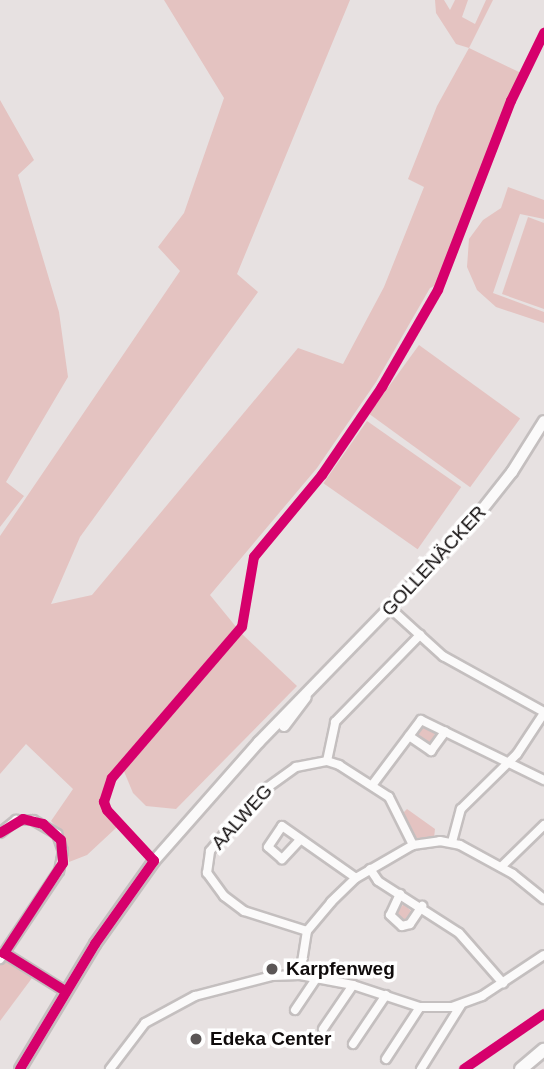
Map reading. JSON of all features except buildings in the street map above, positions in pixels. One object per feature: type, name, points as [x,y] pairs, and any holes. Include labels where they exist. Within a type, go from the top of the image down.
[{"type":"main road","points":[[521,1069],[544,1050]]},
{"type":"street","name":"GOLLENÄCKER","points":[[20,1069],[65,991],[154,861],[259,742],[488,505],[544,421]]},
{"type":"street","points":[[390,608],[466,671],[544,712],[508,763],[461,809],[452,842]]},
{"type":"street","points":[[414,845],[401,814],[373,784],[327,761],[335,722],[420,635]]},
{"type":"street","points":[[373,784],[421,720],[544,780]]},
{"type":"street","points":[[409,736],[431,751],[445,732]]},
{"type":"street","name":"AALWEG","points":[[307,932],[237,907],[212,882],[208,857],[257,795],[296,767],[327,761]]},
{"type":"street","points":[[0,833],[16,820],[33,820],[57,834],[63,851],[59,871],[2,956],[65,991]]},
{"type":"street","points":[[501,867],[544,825]]},
{"type":"street","points":[[299,841],[356,878]]},
{"type":"street","points":[[300,975],[307,932],[356,878],[414,845],[452,842],[501,867],[544,900]]},
{"type":"street","points":[[370,869],[377,881],[422,906],[474,947],[503,983]]},
{"type":"street","points":[[400,894],[390,915],[402,926],[410,924],[422,906]]},
{"type":"street","points":[[110,1069],[133,1034],[177,1003],[272,976],[317,977],[353,985],[420,1007],[461,1005],[503,983],[544,955]]},
{"type":"street","points":[[295,1010],[317,977]]},
{"type":"street","points":[[323,1029],[353,985]]},
{"type":"street","points":[[353,1044],[386,995]]},
{"type":"street","points":[[421,1069],[461,1005]]},
{"type":"street","points":[[386,1059],[420,1007]]},
{"type":"shaded area","points":[[164,0],[350,0],[237,274],[258,292],[80,537],[51,604],[92,595],[298,348],[343,364],[384,287],[424,187],[408,179],[437,106],[469,48],[521,73],[437,285],[430,288],[376,382],[317,468],[210,595],[237,628],[106,780],[102,804],[117,822],[116,828],[87,855],[69,862],[65,836],[51,821],[73,789],[26,744],[0,774],[0,536],[180,271],[158,247],[184,213],[224,98]]},
{"type":"shaded area","points":[[435,0],[444,0],[450,10],[455,0],[468,0],[462,17],[475,24],[486,0],[493,0],[469,48],[456,44],[436,13]]},
{"type":"shaded area","points":[[0,100],[34,160],[18,175],[59,312],[68,377],[6,482],[24,496],[0,527]]},
{"type":"shaded area","points":[[508,187],[544,200],[544,219],[520,214],[493,293],[544,312],[544,323],[496,307],[477,290],[467,267],[469,239],[483,220],[501,208]]},
{"type":"shaded area","points":[[528,217],[544,223],[544,309],[502,294]]},
{"type":"shaded area","points":[[419,345],[520,418],[470,487],[369,414]]},
{"type":"shaded area","points":[[367,421],[461,487],[418,549],[323,483]]},
{"type":"shaded area","points":[[241,633],[297,686],[176,809],[146,806],[133,793],[123,769]]},
{"type":"shaded area","points":[[423,726],[435,732],[434,743],[428,746],[415,736]]},
{"type":"shaded area","points":[[407,809],[435,829],[434,838],[416,838],[403,813]]},
{"type":"shaded area","points":[[404,904],[413,913],[401,922],[394,913]]},
{"type":"shaded area","points":[[4,953],[35,974],[0,1021],[0,959]]},
{"type":"cycle path","points":[[20,1069],[95,944],[154,861],[107,810],[104,802],[112,778],[242,627],[254,557],[322,475],[382,387],[438,290],[511,101],[544,33]]},
{"type":"cycle path","points":[[0,833],[23,819],[43,824],[61,840],[63,863],[4,953],[65,991]]},
{"type":"cycle path","points":[[464,1069],[544,1014]]},
{"type":"place","name":"Karpfenweg","points":[[272,969]]},
{"type":"place","name":"Edeka Center","points":[[196,1039]]}]
